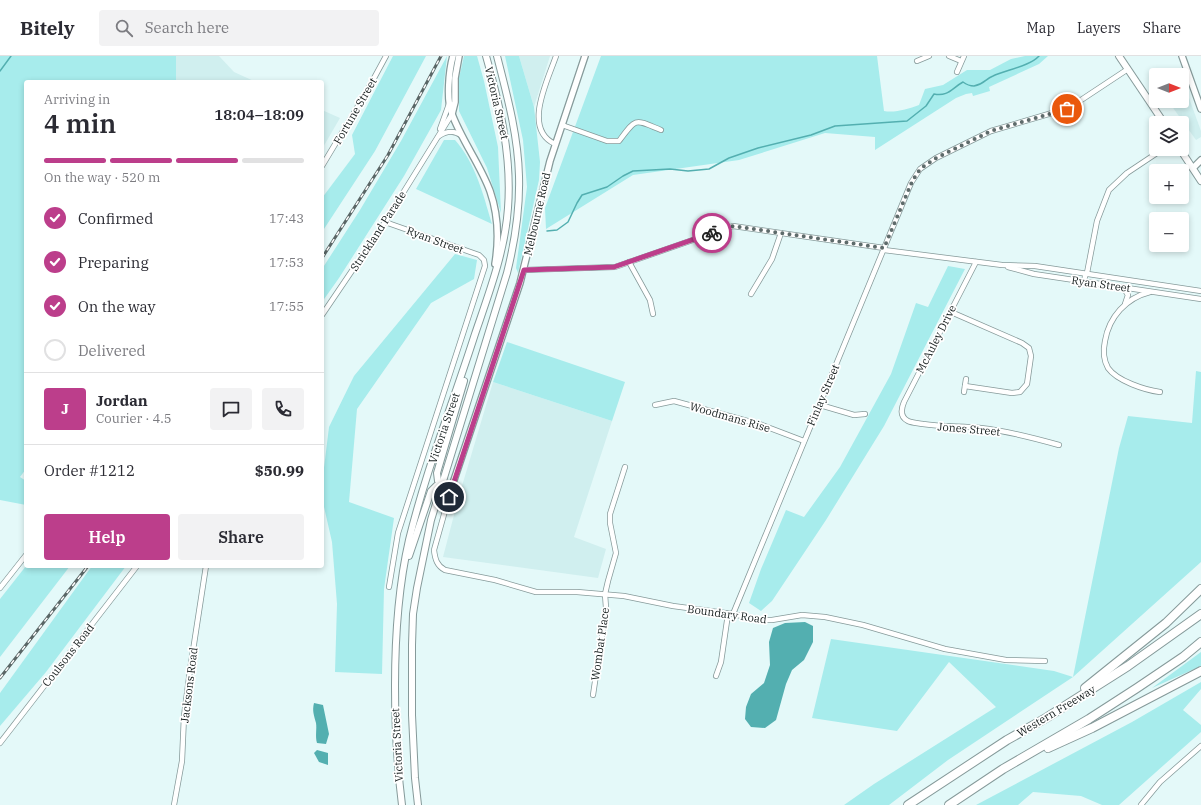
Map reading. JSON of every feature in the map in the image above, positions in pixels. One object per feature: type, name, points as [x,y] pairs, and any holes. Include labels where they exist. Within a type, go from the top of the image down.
[{"type":"highway","points":[[1046,718],[1139,646],[1166,623],[1201,589]]},
{"type":"highway","name":"Western Freeway","points":[[908,805],[1007,740],[1046,718],[1128,666],[1201,614]]},
{"type":"highway","name":"Western Freeway","points":[[949,805],[1003,769],[1090,719],[1183,657],[1201,642]]},
{"type":"highway","points":[[1003,769],[1092,728],[1201,671]]},
{"type":"main road","name":"Victoria Street","points":[[402,805],[396,746],[396,640],[401,580],[421,498],[493,280],[505,236],[509,183],[508,158],[503,121],[486,56]]},
{"type":"main road","name":"Victoria Street","points":[[418,805],[414,764],[412,715],[414,614],[425,543],[507,273],[516,232],[519,198],[517,147],[511,113],[497,56]]},
{"type":"main road","points":[[1120,56],[1159,116]]},
{"type":"main road","points":[[1185,156],[1201,181]]},
{"type":"main road","points":[[442,485],[436,478],[438,469],[484,308]]},
{"type":"main road","points":[[401,580],[429,496],[434,487],[442,485]]},
{"type":"street","name":"Fortune Street","points":[[324,163],[368,91],[386,56]]},
{"type":"street","name":"Strickland Parade","points":[[431,147],[444,120],[449,97],[450,69],[453,56]]},
{"type":"street","name":"Strickland Parade","points":[[324,312],[385,222],[452,114],[455,102],[455,78],[459,56]]},
{"type":"street","points":[[555,144],[547,139],[543,133],[540,126],[539,112],[541,101],[556,56]]},
{"type":"street","name":"Melbourne Road","points":[[436,560],[434,550],[435,542],[452,486],[524,270],[555,144],[586,56]]},
{"type":"street","points":[[917,61],[929,56]]},
{"type":"street","points":[[949,56],[963,59],[957,72]]},
{"type":"street","points":[[1182,56],[1201,109]]},
{"type":"street","name":"Finlay Street","points":[[716,676],[721,662],[731,614],[820,405],[884,249],[915,177],[920,169],[931,161],[979,136],[1070,107],[1128,69]]},
{"type":"street","name":"Strickland Parade","points":[[449,97],[452,114]]},
{"type":"street","points":[[452,114],[486,183],[496,215],[497,246],[493,280]]},
{"type":"street","points":[[562,125],[607,141],[619,141],[631,124],[635,122],[640,122],[661,130]]},
{"type":"street","points":[[435,140],[442,135],[451,132],[459,134],[465,141]]},
{"type":"street","points":[[1084,282],[1097,221],[1109,190],[1127,173],[1152,156]]},
{"type":"street","points":[[1193,168],[1201,160]]},
{"type":"street","name":"Ryan Street","points":[[385,222],[479,255],[484,260],[485,266],[398,533],[389,587]]},
{"type":"street","name":"Ryan Street","points":[[524,270],[614,267],[733,226],[976,262],[1002,265],[1024,265],[1201,290]]},
{"type":"street","points":[[751,294],[772,259],[781,233]]},
{"type":"street","points":[[629,262],[650,300],[653,314]]},
{"type":"street","name":"McAuley Drive","points":[[903,417],[901,410],[904,402],[976,262]]},
{"type":"street","name":"Ryan Street","points":[[1002,265],[1034,274],[1201,299]]},
{"type":"street","points":[[1123,287],[1128,295],[1127,300],[1113,318],[1107,333],[1104,352],[1107,365],[1116,375],[1139,387],[1160,392]]},
{"type":"street","points":[[1124,305],[1142,295],[1155,292]]},
{"type":"street","points":[[951,312],[1022,342],[1028,347],[1030,353],[1026,384],[1020,392],[1014,393],[965,386]]},
{"type":"street","points":[[964,392],[966,379]]},
{"type":"street","name":"Woodmans Rise","points":[[655,405],[674,400],[762,425],[804,441]]},
{"type":"street","points":[[820,405],[854,415],[866,414]]},
{"type":"street","name":"Jones Street","points":[[903,417],[906,420],[913,422],[941,426],[998,430],[1059,445]]},
{"type":"street","name":"Wombat Place","points":[[593,695],[606,608],[605,594],[616,553],[610,523],[610,514],[625,467]]},
{"type":"street","points":[[442,485],[452,486]]},
{"type":"street","points":[[0,588],[24,558]]},
{"type":"street","name":"Boundary Road","points":[[436,560],[438,565],[446,570],[495,580],[531,591],[630,596],[673,606],[763,620],[802,615],[825,617],[863,625],[944,649],[1006,660],[1045,662]]},
{"type":"street","name":"Coulsons Road","points":[[0,743],[135,568]]},
{"type":"street","name":"Jacksons Road","points":[[174,805],[182,761],[184,716],[206,568]]},
{"type":"street","points":[[1141,805],[1160,782],[1201,746]]},
{"type":"shaded area","points":[[0,56],[176,56],[176,80],[24,80],[24,472],[20,477],[24,480],[24,505],[0,500]]},
{"type":"shaded area","points":[[176,56],[219,56],[234,72],[252,80],[176,80]]},
{"type":"shaded area","points":[[393,56],[426,56],[375,151],[324,229],[324,195],[355,154],[352,135]]},
{"type":"shaded area","points":[[447,56],[441,110],[404,176],[324,299],[324,266],[360,210],[401,141]]},
{"type":"shaded area","points":[[464,56],[477,56],[484,81],[498,147],[501,213],[487,168],[459,111],[459,78]]},
{"type":"shaded area","points":[[505,56],[519,56],[534,107],[540,162],[539,180],[518,273],[516,268],[527,187],[523,140]]},
{"type":"shaded area","points":[[519,56],[550,56],[534,107]]},
{"type":"shaded area","points":[[601,56],[877,56],[884,111],[893,111],[919,105],[925,89],[943,85],[967,70],[990,70],[1011,59],[1025,56],[1048,56],[1039,64],[989,87],[990,91],[973,96],[972,93],[966,94],[956,98],[875,150],[875,137],[825,133],[739,160],[633,175],[546,229],[545,208]]},
{"type":"shaded area","points":[[1189,98],[1201,131],[1201,137],[1196,140],[1189,130],[1189,116],[1179,116],[1173,108],[1189,108]]},
{"type":"shaded area","points":[[324,111],[340,118],[324,146]]},
{"type":"shaded area","points":[[444,140],[455,140],[474,169],[492,224],[416,189]]},
{"type":"shaded area","points":[[455,254],[477,260],[474,279],[431,303],[357,409],[349,502],[394,518],[384,589],[382,674],[335,672],[337,604],[332,542],[324,507],[324,468],[329,427],[354,376]]},
{"type":"shaded area","points":[[948,266],[965,269],[884,426],[826,520],[772,601],[761,611],[749,603],[761,569],[786,510],[804,517],[840,467],[891,374],[916,303],[928,307]]},
{"type":"shaded area","points":[[507,342],[625,382],[612,421],[493,382]]},
{"type":"shaded area","points":[[1196,371],[1201,372],[1201,562],[1073,677],[1119,448],[1128,416],[1192,423]]},
{"type":"shaded area","points":[[493,382],[612,421],[574,537],[606,549],[598,578],[443,557],[459,496]]},
{"type":"shaded area","points":[[24,568],[68,568],[0,657],[0,599]]},
{"type":"shaded area","points":[[91,568],[124,568],[46,672],[0,726],[0,693]]},
{"type":"shaded area","points":[[805,622],[813,626],[813,642],[804,660],[792,670],[786,684],[776,720],[765,728],[751,727],[745,719],[746,707],[751,694],[764,683],[770,665],[769,642],[773,628],[785,623]]},
{"type":"shaded area","points":[[831,639],[1054,671],[1073,677],[948,760],[889,805],[844,805],[874,784],[996,707],[949,662],[897,731],[812,718]]},
{"type":"shaded area","points":[[1201,652],[1201,666],[1152,688]]},
{"type":"shaded area","points":[[1201,682],[1201,689],[1183,710],[1201,725],[1201,732],[1119,805],[1102,805],[1081,796],[1033,792],[1018,805],[976,805],[1132,722]]},
{"type":"shaded area","points":[[314,703],[323,705],[329,734],[326,744],[317,743],[316,723],[313,711]]},
{"type":"shaded area","points":[[317,750],[328,753],[328,765],[319,762],[314,753]]},
{"type":"waterway","points":[[0,71],[11,56]]},
{"type":"waterway","points":[[547,231],[557,230],[568,222],[582,195],[607,187],[633,171],[670,169],[688,171],[709,169],[729,158],[758,148],[811,135],[835,126],[907,121],[926,106],[934,94],[939,95],[946,93],[963,82],[970,86],[978,85],[993,76],[1018,68],[1039,56]]},
{"type":"railway","points":[[324,255],[388,155],[441,56]]},
{"type":"railway","points":[[0,678],[86,568]]},
{"type":"way so far","points":[[712,233],[733,226],[884,248],[911,184],[920,169],[936,158],[991,131],[1067,109]]},
{"type":"route","points":[[449,497],[524,270],[614,267],[712,233]]}]
